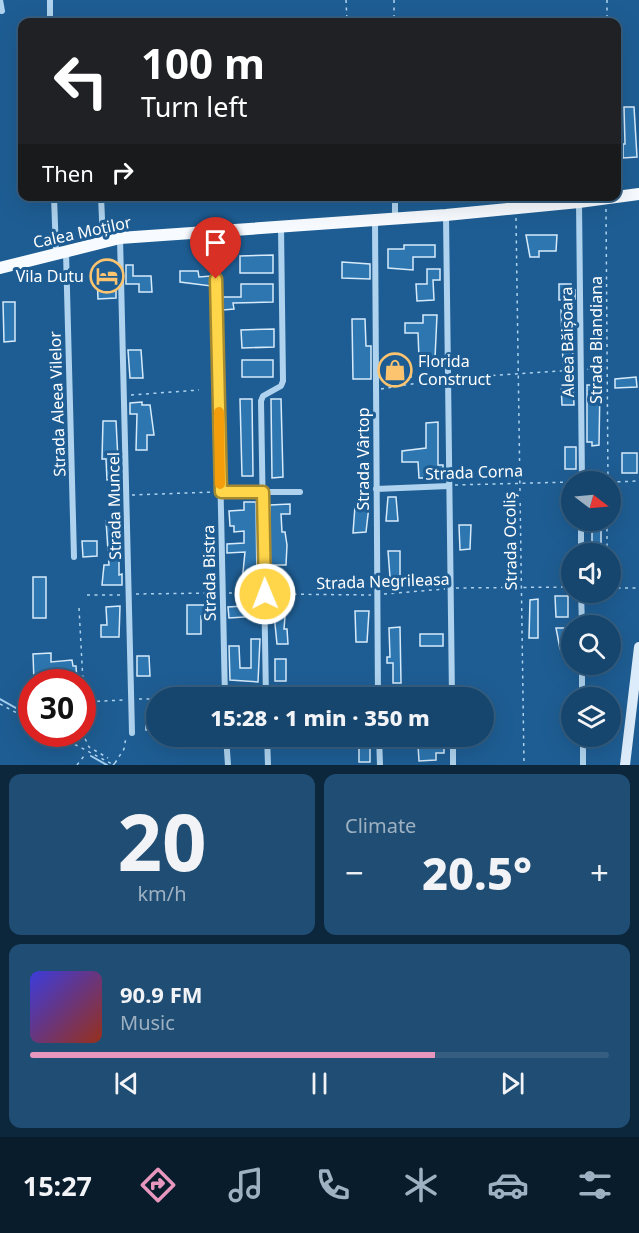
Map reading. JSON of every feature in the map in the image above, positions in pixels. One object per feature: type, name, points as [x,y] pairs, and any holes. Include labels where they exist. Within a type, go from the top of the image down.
[{"type":"main road","name":"Calea Moților","points":[[621,197],[639,194]]},
{"type":"main road","name":"Calea Moților","points":[[0,268],[120,238],[446,215],[588,201]]},
{"type":"street","points":[[0,0],[2,11]]},
{"type":"street","points":[[50,0],[50,18]]},
{"type":"street","name":"Strada Aleea Vilelor","points":[[55,201],[61,252],[74,557]]},
{"type":"street","points":[[101,201],[103,242]]},
{"type":"street","points":[[395,201],[395,218]]},
{"type":"street","name":"Aleea Băișoara","points":[[579,202],[582,471]]},
{"type":"street","points":[[446,215],[452,687]]},
{"type":"street","name":"Strada Vârtop","points":[[375,220],[378,687]]},
{"type":"street","points":[[266,687],[261,401],[263,396],[281,386],[283,381],[280,227]]},
{"type":"street","name":"Strada Bistra","points":[[215,231],[225,687]]},
{"type":"street","name":"Strada Muncel","points":[[120,238],[132,733]]},
{"type":"street","name":"Strada Corna","points":[[376,489],[449,486]]},
{"type":"street","points":[[221,492],[300,492]]},
{"type":"street","points":[[625,765],[639,647]]},
{"type":"street","points":[[227,747],[228,765]]},
{"type":"street","points":[[267,747],[268,765]]},
{"type":"street","points":[[379,747],[380,765]]},
{"type":"street","points":[[453,747],[453,765]]},
{"type":"street","points":[[583,747],[583,765]]},
{"type":"path","points":[[346,0],[346,18]]},
{"type":"path","points":[[394,0],[394,18]]},
{"type":"path","points":[[607,0],[607,18]]},
{"type":"path","name":"Strada Blandiana","points":[[606,201],[609,471]]},
{"type":"path","name":"Strada Ocoliș","points":[[516,208],[524,765]]},
{"type":"path","points":[[376,389],[448,378],[607,368]]},
{"type":"path","points":[[125,396],[199,390]]},
{"type":"path","points":[[621,482],[639,481]]},
{"type":"path","name":"Strada Corna","points":[[449,486],[561,482]]},
{"type":"path","points":[[127,495],[221,492]]},
{"type":"path","name":"Strada Negrileasa","points":[[87,595],[223,593],[377,595],[451,588],[561,587]]},
{"type":"path","points":[[621,588],[639,588]]},
{"type":"path","points":[[79,608],[82,669]]},
{"type":"path","points":[[96,701],[146,699]]},
{"type":"path","points":[[0,704],[18,714]]},
{"type":"path","points":[[81,747],[114,764],[124,749],[127,734],[132,733]]},
{"type":"path","points":[[89,747],[108,758]]},
{"type":"path","points":[[77,765],[84,756]]},
{"type":"building","points":[[624,107],[634,107],[637,157],[623,158]]},
{"type":"building","points":[[526,235],[557,235],[556,251],[539,251],[539,257],[530,257]]},
{"type":"building","points":[[404,245],[435,245],[435,257],[413,257],[413,270],[388,268],[388,249],[404,249]]},
{"type":"building","points":[[273,255],[273,273],[240,273],[240,256]]},
{"type":"building","points":[[342,262],[370,264],[370,279],[342,278]]},
{"type":"building","points":[[126,265],[133,265],[133,276],[151,276],[152,292],[139,292],[139,284],[126,284]]},
{"type":"building","points":[[427,269],[440,269],[440,280],[433,280],[434,300],[417,301],[416,284],[427,284]]},
{"type":"building","points":[[180,271],[198,271],[199,277],[211,276],[211,286],[180,282]]},
{"type":"building","points":[[116,272],[116,298],[98,299],[97,273]]},
{"type":"building","points":[[241,284],[273,284],[273,302],[233,303],[234,309],[223,310],[223,297],[241,297]]},
{"type":"building","points":[[559,284],[571,284],[571,290],[575,290],[575,299],[559,300]]},
{"type":"building","points":[[3,302],[15,302],[15,341],[4,342]]},
{"type":"building","points":[[572,309],[573,362],[563,363],[561,310]]},
{"type":"building","points":[[423,315],[437,315],[435,358],[419,358],[418,333],[405,333],[405,323],[423,323]]},
{"type":"building","points":[[352,319],[365,319],[366,346],[371,346],[371,379],[353,379]]},
{"type":"building","points":[[274,329],[274,347],[242,348],[241,330]]},
{"type":"building","points":[[128,350],[141,350],[143,378],[130,378]]},
{"type":"building","points":[[242,360],[273,360],[273,377],[242,377]]},
{"type":"building","name":"Florida Construct","points":[[410,363],[411,377],[381,378],[381,364]]},
{"type":"building","points":[[636,377],[637,387],[615,388],[615,379]]},
{"type":"building","points":[[561,384],[573,384],[574,405],[562,405]]},
{"type":"building","points":[[587,385],[600,385],[599,445],[592,446],[592,442],[587,442]]},
{"type":"building","points":[[240,399],[252,399],[253,476],[242,476]]},
{"type":"building","points":[[271,399],[281,399],[283,477],[272,478]]},
{"type":"building","points":[[142,402],[142,405],[150,405],[154,435],[147,435],[147,450],[136,450],[137,414],[130,414],[130,403]]},
{"type":"building","points":[[103,421],[116,421],[119,479],[107,480],[106,459],[102,459]]},
{"type":"building","points":[[438,422],[438,465],[443,465],[443,478],[419,478],[418,462],[402,462],[402,451],[426,448],[426,423]]},
{"type":"building","points":[[565,447],[576,447],[576,469],[565,469]]},
{"type":"building","points":[[622,453],[637,453],[637,473],[622,473]]},
{"type":"building","points":[[388,497],[396,497],[398,521],[386,521]]},
{"type":"building","points":[[244,502],[256,502],[257,582],[242,582],[245,552],[227,553],[227,544],[244,543],[244,531],[234,532],[234,526],[230,526],[229,511],[244,510]]},
{"type":"building","points":[[290,504],[290,514],[281,514],[282,532],[285,532],[287,545],[286,565],[270,565],[270,505]]},
{"type":"building","points":[[355,506],[369,506],[366,532],[353,533]]},
{"type":"building","points":[[119,520],[119,575],[122,574],[122,585],[102,585],[104,565],[109,565],[106,521]]},
{"type":"building","points":[[459,525],[471,525],[470,549],[460,550]]},
{"type":"building","points":[[592,531],[601,531],[601,543],[592,543]]},
{"type":"building","points":[[82,541],[97,541],[97,556],[83,557]]},
{"type":"building","points":[[388,551],[400,551],[400,576],[390,577]]},
{"type":"building","points":[[33,577],[46,577],[46,618],[33,618]]},
{"type":"building","points":[[555,596],[561,596],[561,603],[568,603],[568,615],[556,617]]},
{"type":"building","points":[[538,599],[538,638],[529,638],[530,600]]},
{"type":"building","points":[[286,603],[284,629],[287,629],[288,644],[277,644],[273,604]]},
{"type":"building","points":[[187,605],[216,605],[216,617],[201,616],[201,634],[187,634]]},
{"type":"building","points":[[259,605],[259,616],[229,618],[228,607]]},
{"type":"building","points":[[120,606],[119,637],[101,637],[101,625],[107,625],[106,607]]},
{"type":"building","points":[[355,611],[369,611],[367,642],[356,642]]},
{"type":"building","points":[[400,627],[401,683],[393,683],[393,663],[387,663],[387,657],[390,657],[389,628]]},
{"type":"building","points":[[556,628],[561,628],[560,649]]},
{"type":"building","points":[[420,634],[443,634],[443,646],[420,646]]},
{"type":"building","points":[[251,639],[260,639],[258,682],[230,680],[229,646],[239,646],[240,668],[251,668]]},
{"type":"building","points":[[51,653],[51,662],[72,660],[76,669],[34,669],[33,654]]},
{"type":"building","points":[[137,656],[149,656],[150,676],[137,676]]},
{"type":"building","points":[[275,659],[286,659],[286,681],[275,681]]},
{"type":"building","points":[[359,747],[370,747],[370,762],[359,762]]},
{"type":"building","points":[[418,747],[444,747],[444,753],[436,753],[436,760],[419,761]]},
{"type":"waterway","points":[[0,699],[18,709]]},
{"type":"waterway","points":[[91,756],[107,765]]},
{"type":"slow traffic","points":[[219,412],[220,484]]},
{"type":"place","name":"Vila Dutu","points":[[107,276]]},
{"type":"place","name":"Florida Construct","points":[[395,370]]},
{"type":"route","points":[[216,279],[221,492],[263,492],[265,594]]}]
